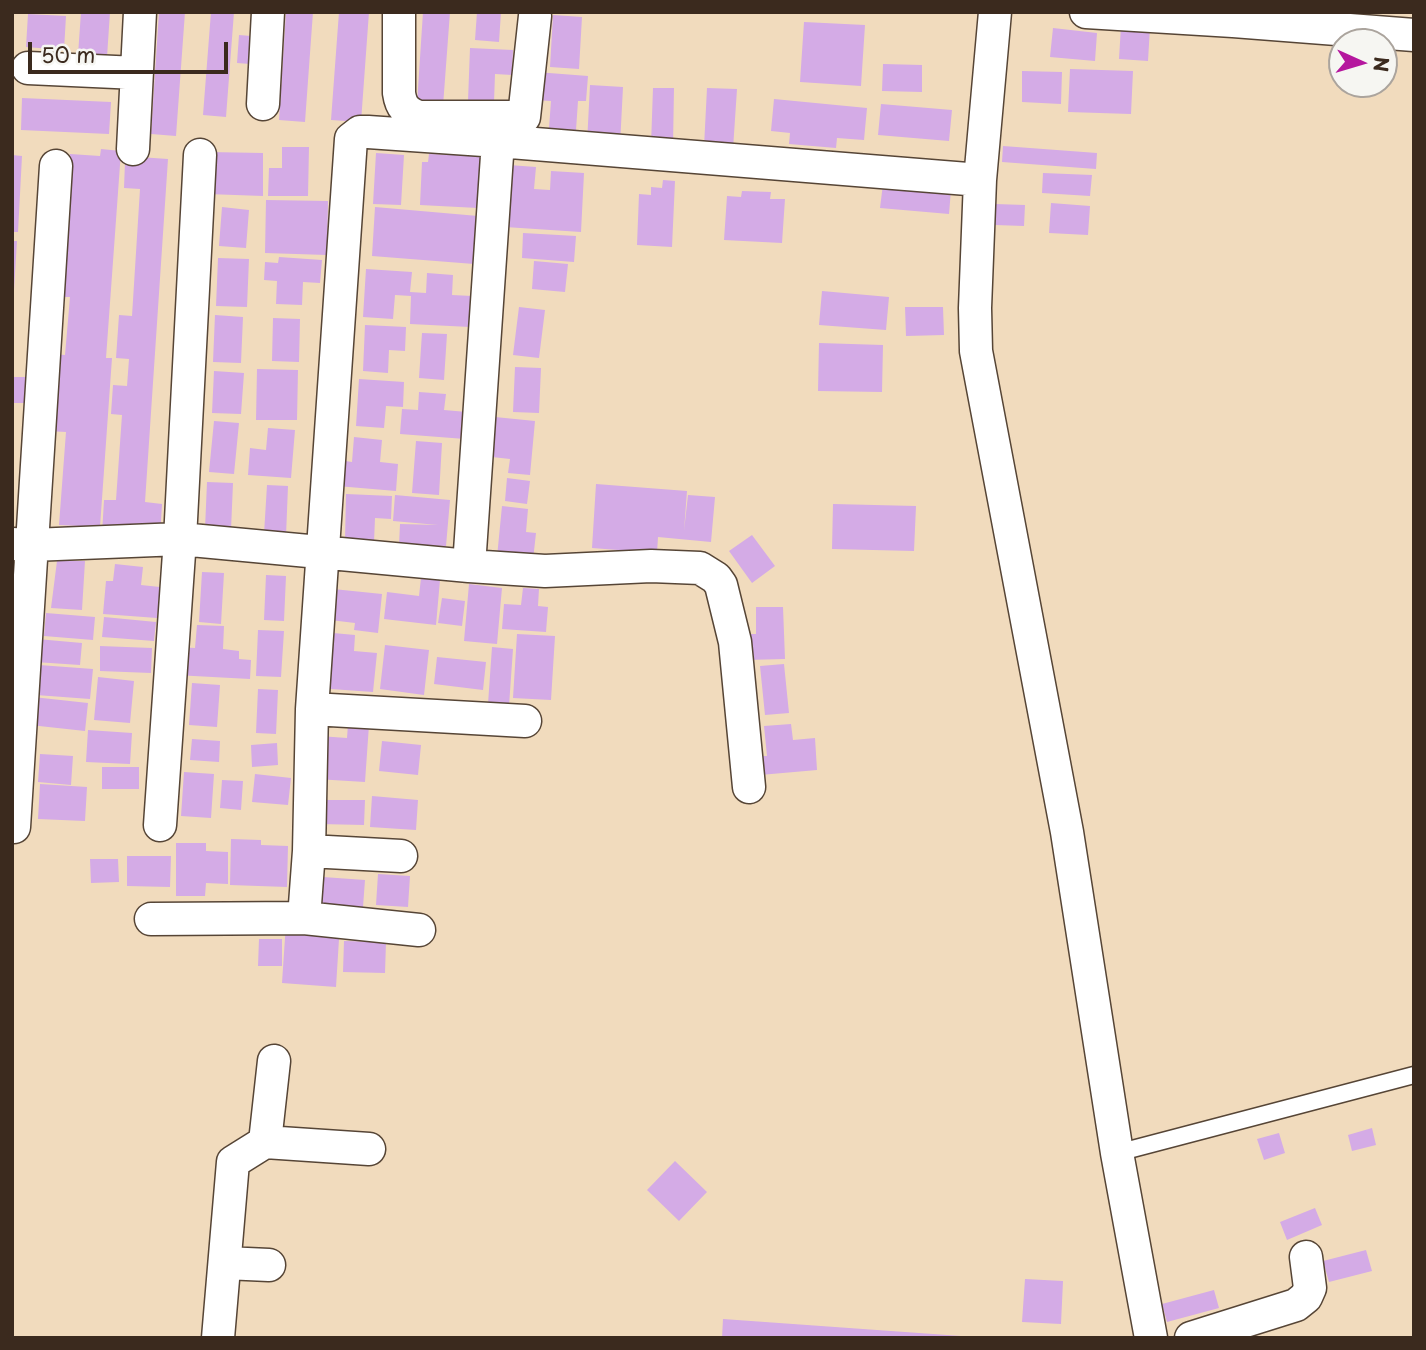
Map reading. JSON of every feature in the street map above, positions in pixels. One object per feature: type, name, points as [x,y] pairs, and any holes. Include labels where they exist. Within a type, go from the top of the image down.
[{"type":"street","points":[[132,149],[140,12]]},
{"type":"street","points":[[263,104],[268,12]]},
{"type":"street","points":[[399,12],[401,105],[408,113],[419,117],[516,133],[980,180]]},
{"type":"street","points":[[995,12],[980,180],[976,351],[1066,832],[1117,1153],[1151,1338]]},
{"type":"street","points":[[1086,12],[1414,35]]},
{"type":"street","points":[[468,566],[516,133],[535,16]]},
{"type":"street","points":[[29,68],[137,73]]},
{"type":"street","points":[[304,918],[321,552],[351,139],[360,132],[516,133]]},
{"type":"street","points":[[160,825],[180,539],[200,155]]},
{"type":"street","points":[[15,827],[22,544],[56,166]]},
{"type":"street","points":[[22,544],[180,539],[468,566],[545,570],[651,566],[700,568],[710,573],[721,585],[735,642],[749,787]]},
{"type":"street","points":[[312,709],[525,721]]},
{"type":"street","points":[[309,851],[401,856]]},
{"type":"street","points":[[151,919],[304,918],[419,930]]},
{"type":"street","points":[[265,1142],[274,1061]]},
{"type":"street","points":[[218,1338],[233,1162],[265,1142],[369,1149]]},
{"type":"street","points":[[1191,1338],[1296,1305],[1306,1297],[1310,1288],[1306,1257]]},
{"type":"street","points":[[225,1263],[269,1265]]},
{"type":"lane","points":[[1117,1153],[1414,1075]]},
{"type":"building","points":[[81,12],[110,12],[107,57],[78,55]]},
{"type":"building","points":[[159,12],[185,12],[176,136],[151,134]]},
{"type":"building","points":[[211,12],[234,12],[226,117],[203,115]]},
{"type":"building","points":[[286,12],[313,12],[305,122],[279,120]]},
{"type":"building","points":[[339,12],[369,12],[361,122],[331,120]]},
{"type":"building","points":[[423,12],[450,12],[443,106],[417,104]]},
{"type":"building","points":[[477,12],[501,12],[499,42],[475,40]]},
{"type":"building","points":[[28,14],[66,16],[64,50],[26,47]]},
{"type":"building","points":[[553,15],[582,17],[579,69],[550,67]]},
{"type":"building","points":[[804,22],[865,25],[861,86],[800,82]]},
{"type":"building","points":[[1121,26],[1150,27],[1148,61],[1119,59]]},
{"type":"building","points":[[1053,28],[1097,33],[1095,61],[1050,57]]},
{"type":"building","points":[[239,35],[251,36],[250,64],[237,63]]},
{"type":"building","points":[[470,48],[513,50],[512,75],[495,74],[494,102],[468,101]]},
{"type":"building","points":[[883,64],[922,65],[922,92],[882,91]]},
{"type":"building","points":[[1070,69],[1133,71],[1131,114],[1068,112]]},
{"type":"building","points":[[1022,71],[1062,72],[1061,104],[1022,102]]},
{"type":"building","points":[[536,72],[588,76],[586,101],[578,101],[576,130],[549,128],[551,101],[534,100]]},
{"type":"building","points":[[590,85],[623,87],[620,145],[587,143]]},
{"type":"building","points":[[653,88],[674,88],[673,145],[651,145]]},
{"type":"building","points":[[707,88],[737,89],[733,149],[704,147]]},
{"type":"building","points":[[22,98],[111,102],[109,134],[21,130]]},
{"type":"building","points":[[774,99],[867,108],[864,140],[837,138],[836,148],[789,144],[790,133],[771,131]]},
{"type":"building","points":[[881,104],[952,110],[949,141],[878,135]]},
{"type":"building","points":[[1003,146],[1097,153],[1096,169],[1002,162]]},
{"type":"building","points":[[282,147],[309,147],[308,196],[268,196],[269,168],[282,168]]},
{"type":"building","points":[[101,149],[121,151],[106,358],[112,358],[100,527],[59,525],[66,432],[47,431],[53,354],[65,355],[70,297],[60,297],[70,154],[100,156]]},
{"type":"building","points":[[460,150],[481,151],[478,208],[420,205],[422,162],[428,162],[429,154],[459,155]]},
{"type":"building","points":[[208,152],[263,153],[263,196],[207,194]]},
{"type":"building","points":[[376,153],[404,155],[401,205],[373,204]]},
{"type":"building","points":[[12,155],[22,156],[18,232],[12,232]]},
{"type":"building","points":[[139,157],[168,159],[145,502],[162,504],[160,538],[102,534],[104,500],[116,500],[122,415],[111,414],[113,385],[127,386],[129,359],[116,358],[119,315],[132,316],[140,189],[124,188],[125,162]]},
{"type":"building","points":[[509,165],[536,167],[534,189],[550,190],[551,171],[584,173],[581,232],[505,227]]},
{"type":"building","points":[[1043,173],[1092,175],[1090,196],[1042,193]]},
{"type":"building","points":[[663,180],[675,181],[672,247],[637,245],[639,194],[651,195],[651,187],[662,188]]},
{"type":"building","points":[[883,184],[951,190],[949,214],[880,208]]},
{"type":"building","points":[[742,191],[771,192],[770,199],[785,199],[782,243],[724,240],[727,196],[741,197]]},
{"type":"building","points":[[266,200],[328,201],[327,255],[265,253]]},
{"type":"building","points":[[1051,203],[1090,206],[1088,235],[1049,233]]},
{"type":"building","points":[[995,204],[1025,205],[1024,226],[995,225]]},
{"type":"building","points":[[222,207],[249,210],[246,248],[219,246]]},
{"type":"building","points":[[375,207],[478,216],[474,264],[372,256]]},
{"type":"building","points":[[523,233],[576,236],[574,262],[522,258]]},
{"type":"building","points":[[12,241],[17,241],[14,290],[12,290]]},
{"type":"building","points":[[279,257],[322,260],[320,283],[303,282],[302,305],[276,304],[277,281],[264,280],[265,262],[278,263]]},
{"type":"building","points":[[218,258],[249,259],[247,307],[216,306]]},
{"type":"building","points":[[534,261],[568,264],[565,292],[532,289]]},
{"type":"building","points":[[366,269],[412,272],[410,292],[426,293],[427,273],[453,275],[452,295],[472,296],[470,327],[410,324],[411,296],[395,295],[393,319],[363,317]]},
{"type":"building","points":[[822,291],[889,297],[886,330],[819,325]]},
{"type":"building","points":[[519,307],[545,310],[539,358],[513,355]]},
{"type":"building","points":[[905,307],[943,307],[944,335],[906,336]]},
{"type":"building","points":[[215,315],[243,317],[241,363],[213,362]]},
{"type":"building","points":[[273,318],[300,319],[299,362],[272,361]]},
{"type":"building","points":[[365,325],[406,327],[405,351],[389,350],[388,373],[363,371]]},
{"type":"building","points":[[422,333],[447,334],[444,380],[419,378]]},
{"type":"building","points":[[819,343],[883,345],[882,392],[818,391]]},
{"type":"building","points":[[515,367],[541,368],[539,413],[513,412]]},
{"type":"building","points":[[257,369],[298,370],[297,420],[256,420]]},
{"type":"building","points":[[214,371],[244,373],[241,414],[212,413]]},
{"type":"building","points":[[12,377],[26,377],[25,403],[12,403]]},
{"type":"building","points":[[359,379],[404,382],[403,407],[386,406],[384,428],[356,426]]},
{"type":"building","points":[[419,392],[446,394],[444,410],[467,412],[465,439],[400,434],[402,409],[418,410]]},
{"type":"building","points":[[495,417],[535,421],[530,475],[508,473],[510,459],[492,457]]},
{"type":"building","points":[[214,421],[239,423],[234,474],[209,472]]},
{"type":"building","points":[[268,428],[295,430],[291,478],[248,475],[250,448],[266,450]]},
{"type":"building","points":[[354,437],[382,440],[380,462],[398,464],[396,491],[337,486],[339,460],[352,462]]},
{"type":"building","points":[[416,441],[442,443],[439,495],[412,493]]},
{"type":"building","points":[[507,478],[530,481],[527,504],[505,501]]},
{"type":"building","points":[[207,482],[233,483],[231,530],[205,529]]},
{"type":"building","points":[[596,484],[687,491],[684,531],[688,495],[715,497],[711,542],[658,537],[657,553],[592,548]]},
{"type":"building","points":[[267,485],[288,486],[286,536],[264,534]]},
{"type":"building","points":[[346,494],[392,496],[391,519],[375,518],[374,542],[345,541]]},
{"type":"building","points":[[395,495],[450,500],[446,546],[399,545],[400,524],[438,525],[393,521]]},
{"type":"building","points":[[833,504],[916,506],[914,551],[832,549]]},
{"type":"building","points":[[502,506],[528,509],[526,532],[536,533],[533,560],[497,557]]},
{"type":"building","points":[[752,535],[775,566],[752,583],[729,551]]},
{"type":"building","points":[[57,561],[85,561],[82,610],[51,608]]},
{"type":"building","points":[[115,564],[143,567],[141,585],[160,587],[157,618],[103,614],[106,581],[113,581]]},
{"type":"building","points":[[202,572],[224,573],[221,624],[199,622]]},
{"type":"building","points":[[266,575],[286,576],[284,621],[264,620]]},
{"type":"building","points":[[421,578],[440,580],[436,625],[384,619],[387,592],[419,596]]},
{"type":"building","points":[[469,584],[502,588],[497,644],[464,641]]},
{"type":"building","points":[[523,588],[539,589],[538,606],[548,607],[546,632],[502,629],[504,604],[521,605]]},
{"type":"building","points":[[333,589],[382,594],[378,633],[354,630],[355,623],[330,620]]},
{"type":"building","points":[[442,598],[465,601],[462,626],[438,623]]},
{"type":"building","points":[[756,607],[783,607],[785,659],[746,660],[746,634],[756,634]]},
{"type":"building","points":[[46,613],[95,617],[93,640],[44,636]]},
{"type":"building","points":[[104,617],[156,622],[154,641],[102,637]]},
{"type":"building","points":[[197,625],[224,626],[223,649],[239,651],[239,659],[251,660],[250,679],[175,675],[176,647],[195,648]]},
{"type":"building","points":[[258,630],[284,631],[281,677],[256,676]]},
{"type":"building","points":[[322,632],[355,635],[354,651],[377,653],[373,692],[317,688]]},
{"type":"building","points":[[517,634],[555,636],[551,700],[513,698]]},
{"type":"building","points":[[37,639],[82,643],[80,665],[35,662]]},
{"type":"building","points":[[385,645],[429,650],[424,695],[380,689]]},
{"type":"building","points":[[100,646],[152,648],[151,673],[100,671]]},
{"type":"building","points":[[492,647],[513,649],[509,706],[488,704]]},
{"type":"building","points":[[437,657],[486,662],[483,690],[434,684]]},
{"type":"building","points":[[784,664],[789,713],[765,715],[760,666]]},
{"type":"building","points":[[39,665],[93,669],[90,699],[36,695]]},
{"type":"building","points":[[98,677],[134,681],[130,723],[94,720]]},
{"type":"building","points":[[192,683],[220,685],[217,727],[189,725]]},
{"type":"building","points":[[258,689],[278,690],[276,734],[256,733]]},
{"type":"building","points":[[33,697],[88,703],[85,731],[30,725]]},
{"type":"building","points":[[348,724],[369,725],[365,782],[316,779],[319,736],[347,738]]},
{"type":"building","points":[[791,724],[793,740],[815,738],[817,770],[760,775],[758,756],[767,756],[764,726]]},
{"type":"building","points":[[88,730],[132,733],[130,764],[86,762]]},
{"type":"building","points":[[192,739],[220,741],[219,762],[190,760]]},
{"type":"building","points":[[382,741],[421,745],[418,775],[379,771]]},
{"type":"building","points":[[277,743],[278,765],[252,767],[251,745]]},
{"type":"building","points":[[40,754],[73,756],[71,785],[38,782]]},
{"type":"building","points":[[102,767],[139,767],[139,789],[102,789]]},
{"type":"building","points":[[184,772],[214,774],[211,818],[181,816]]},
{"type":"building","points":[[255,774],[291,778],[288,805],[252,802]]},
{"type":"building","points":[[222,780],[243,781],[241,810],[220,808]]},
{"type":"building","points":[[40,784],[87,787],[85,821],[38,819]]},
{"type":"building","points":[[372,796],[418,800],[416,830],[370,827]]},
{"type":"building","points":[[319,800],[365,800],[364,825],[319,824]]},
{"type":"building","points":[[231,839],[261,840],[261,845],[288,846],[287,887],[230,885]]},
{"type":"building","points":[[176,843],[206,843],[206,851],[228,852],[228,884],[206,883],[205,896],[176,896]]},
{"type":"building","points":[[127,856],[171,856],[170,887],[127,886]]},
{"type":"building","points":[[90,859],[118,859],[119,882],[91,883]]},
{"type":"building","points":[[378,874],[410,876],[408,907],[376,905]]},
{"type":"building","points":[[323,877],[365,880],[363,907],[321,904]]},
{"type":"building","points":[[286,923],[340,923],[336,987],[282,983]]},
{"type":"building","points":[[259,939],[282,939],[282,966],[258,966]]},
{"type":"building","points":[[344,941],[386,942],[385,973],[343,972]]},
{"type":"building","points":[[1372,1128],[1376,1145],[1352,1151],[1348,1135]]},
{"type":"building","points":[[1279,1133],[1285,1153],[1264,1160],[1257,1139]]},
{"type":"building","points":[[675,1161],[707,1192],[679,1221],[647,1190]]},
{"type":"building","points":[[1315,1208],[1322,1225],[1287,1240],[1280,1222]]},
{"type":"building","points":[[1366,1250],[1372,1271],[1329,1282],[1323,1261]]},
{"type":"building","points":[[1025,1279],[1063,1281],[1061,1324],[1022,1322]]},
{"type":"building","points":[[1214,1290],[1219,1308],[1167,1322],[1162,1304]]},
{"type":"building","points":[[723,1319],[961,1336],[961,1338],[722,1338]]}]
